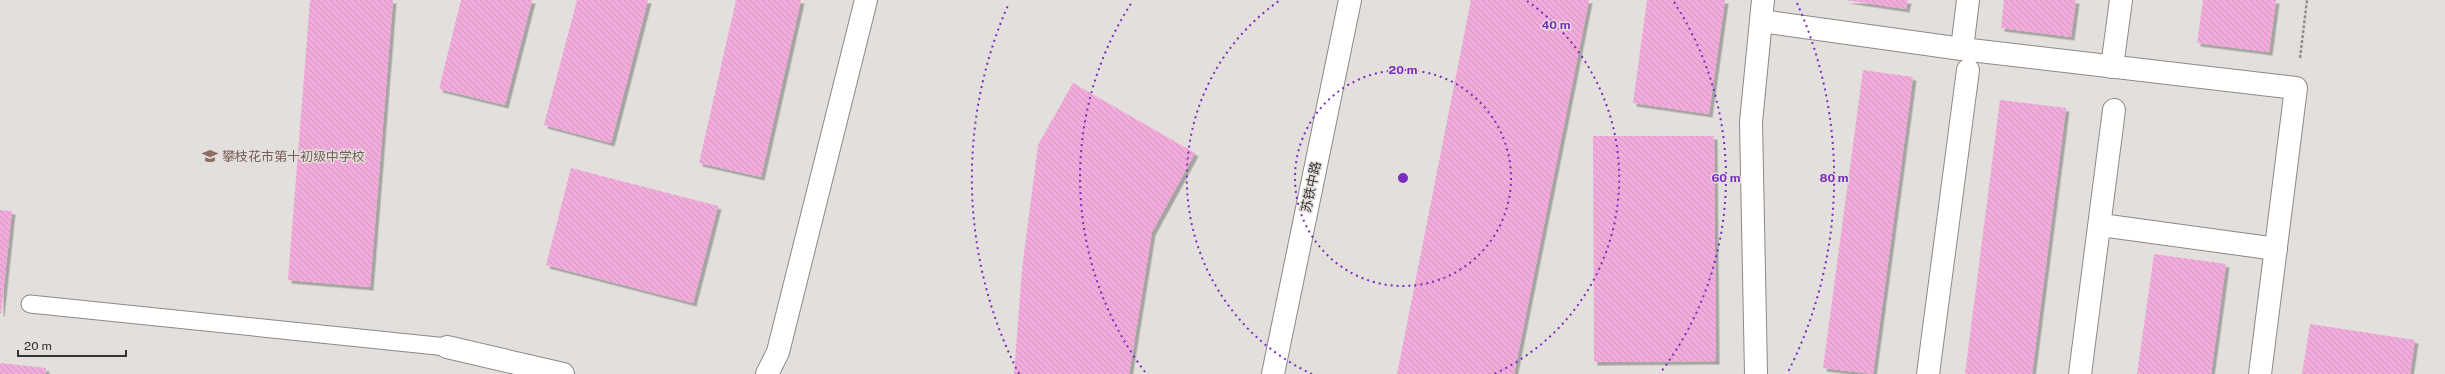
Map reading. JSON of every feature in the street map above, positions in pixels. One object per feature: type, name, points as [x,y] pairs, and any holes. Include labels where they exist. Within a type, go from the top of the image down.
[{"type":"main road","points":[[767,374],[778,352],[866,0]]},
{"type":"main road","name":"苏铁中路","points":[[1273,374],[1350,0]]},
{"type":"main road","points":[[1756,374],[1751,122],[1763,0]]},
{"type":"main road","points":[[1962,49],[1968,0]]},
{"type":"main road","points":[[2112,67],[2121,0]]},
{"type":"main road","points":[[1761,21],[1962,49],[2296,88],[2260,374]]},
{"type":"main road","points":[[1928,374],[1968,70]]},
{"type":"main road","points":[[2080,374],[2101,225],[2114,110]]},
{"type":"main road","points":[[2101,225],[2276,249]]},
{"type":"main road","points":[[447,347],[563,374]]},
{"type":"lane","points":[[30,304],[447,347]]},
{"type":"path","points":[[2296,88],[2308,0]]},
{"type":"building","points":[[310,0],[393,0],[370,287],[288,280]]},
{"type":"building","points":[[461,0],[532,0],[505,105],[439,89]]},
{"type":"building","points":[[577,0],[648,0],[611,143],[544,125]]},
{"type":"building","points":[[736,0],[801,0],[761,177],[699,163]]},
{"type":"building","points":[[1471,0],[1589,0],[1514,374],[1397,374]]},
{"type":"building","points":[[1647,0],[1725,0],[1709,114],[1633,103]]},
{"type":"building","points":[[1845,0],[1908,0],[1906,9]]},
{"type":"building","points":[[2004,0],[2076,0],[2071,37],[2001,28]]},
{"type":"building","points":[[2203,0],[2276,0],[2269,52],[2197,43]]},
{"type":"building","points":[[1863,70],[1913,77],[1873,374],[1823,368]]},
{"type":"building","points":[[1073,83],[1195,153],[1152,232],[1129,374],[1014,374],[1022,269],[1038,145]]},
{"type":"building","points":[[2000,100],[2066,108],[2032,374],[1965,374]]},
{"type":"building","points":[[1593,136],[1714,136],[1716,361],[1594,362]]},
{"type":"building","points":[[571,168],[718,206],[693,303],[546,265]]},
{"type":"building","points":[[0,210],[12,211],[1,313],[0,313]]},
{"type":"building","points":[[2154,254],[2226,264],[2211,374],[2137,374]]},
{"type":"building","points":[[2310,324],[2415,340],[2410,374],[2302,374]]},
{"type":"building","points":[[0,363],[46,368],[45,374],[0,374]]},
{"type":"place","name":"攀枝花市第十初级中学校","points":[[210,156]]}]
